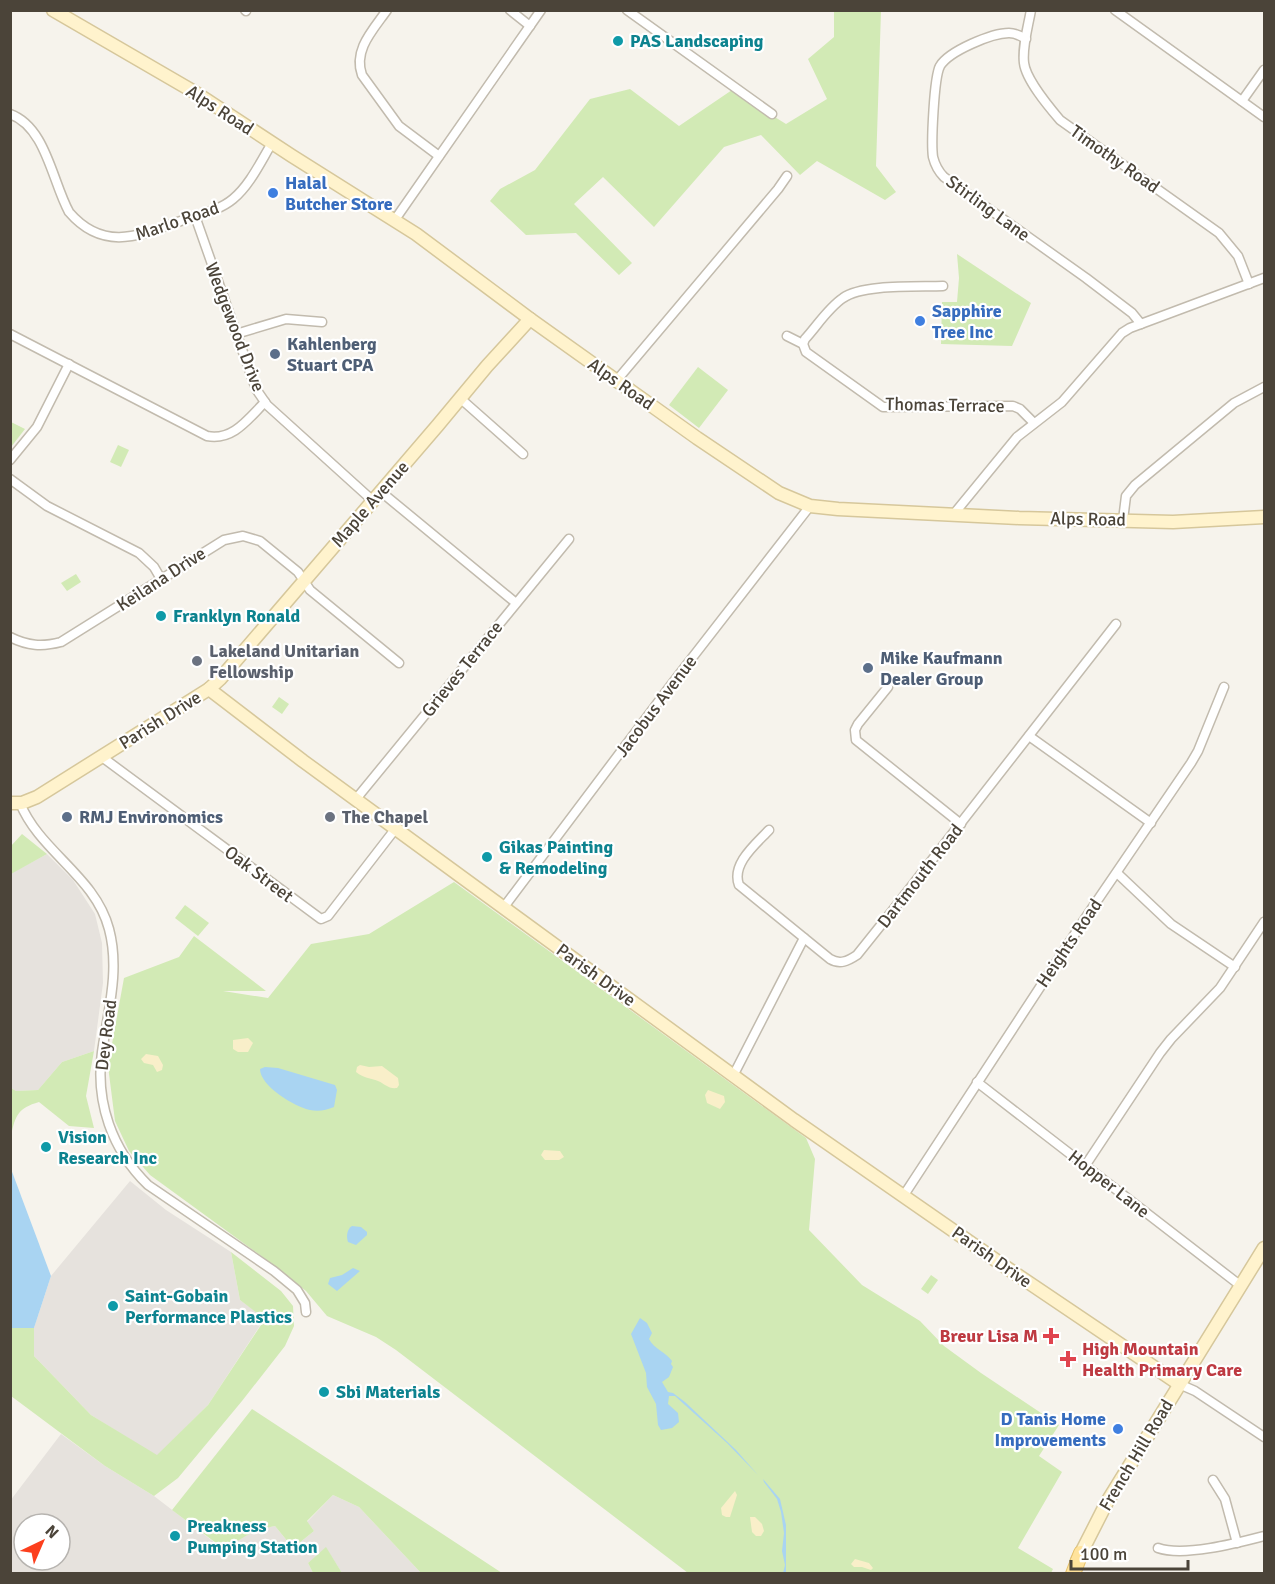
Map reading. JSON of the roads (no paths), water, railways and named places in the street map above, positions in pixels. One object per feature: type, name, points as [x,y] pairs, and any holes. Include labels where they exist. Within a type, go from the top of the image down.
[{"type":"main road","points":[[1072,1574],[1082,1553]]},
{"type":"street","name":"Alps Road","points":[[53,10],[196,93],[416,234],[530,319],[697,438],[779,493],[810,506],[952,515],[1197,522],[1264,517]]},
{"type":"street","points":[[387,10],[362,46],[359,68],[399,126],[439,156]]},
{"type":"street","points":[[510,10],[530,26]]},
{"type":"street","points":[[394,221],[541,10]]},
{"type":"street","points":[[627,10],[772,114]]},
{"type":"street","name":"Timothy Road","points":[[1030,10],[1024,56],[1027,74],[1052,111],[1060,120],[1219,233],[1238,256],[1250,284]]},
{"type":"street","points":[[1115,10],[1264,117]]},
{"type":"street","name":"Stirling Lane","points":[[1026,39],[1014,33],[999,34],[957,50],[941,65],[936,79],[933,151],[935,165],[944,177],[1086,278],[1132,313],[1141,324]]},
{"type":"street","points":[[1242,101],[1264,70]]},
{"type":"street","name":"Marlo Road","points":[[10,114],[34,130],[69,212],[76,221],[92,232],[115,238],[137,236],[224,205],[232,200],[256,169],[272,143]]},
{"type":"street","points":[[617,380],[787,176]]},
{"type":"street","name":"Wedgewood Drive","points":[[195,216],[256,389],[265,402],[376,495],[516,603]]},
{"type":"street","points":[[1034,423],[1062,402],[1115,339],[1130,328],[1264,278]]},
{"type":"street","points":[[803,344],[835,305],[850,293],[867,289],[943,286]]},
{"type":"street","name":"Maple Avenue","points":[[209,689],[243,655],[376,495],[530,319]]},
{"type":"street","points":[[236,334],[277,320],[322,322]]},
{"type":"street","points":[[10,334],[207,436],[221,437],[237,430],[265,402]]},
{"type":"street","name":"Thomas Terrace","points":[[787,336],[803,344],[806,352],[879,406],[1013,406],[1020,409],[1034,423],[1017,437],[952,515]]},
{"type":"street","points":[[10,460],[37,427],[69,364]]},
{"type":"street","points":[[1123,520],[1126,496],[1135,485],[1234,403],[1264,387]]},
{"type":"street","points":[[461,399],[523,454]]},
{"type":"street","points":[[10,479],[47,506],[139,553],[154,567],[160,579]]},
{"type":"street","name":"Jacobus Avenue","points":[[504,907],[671,685],[810,506]]},
{"type":"street","name":"Keilana Drive","points":[[10,637],[30,645],[50,645],[61,642],[224,540],[243,536],[260,541],[298,572],[310,590],[399,663]]},
{"type":"street","name":"Grieves Terrace","points":[[356,799],[569,539]]},
{"type":"street","name":"Dartmouth Road","points":[[804,938],[834,961],[844,962],[857,955],[1116,624]]},
{"type":"street","points":[[888,687],[858,724],[856,740],[961,824]]},
{"type":"street","name":"Heights Road","points":[[904,1195],[1198,751],[1224,687]]},
{"type":"street","name":"Parish Drive","points":[[15,803],[37,797],[209,689],[856,1164],[1179,1384]]},
{"type":"street","points":[[1029,736],[1151,823]]},
{"type":"street","name":"Oak Street","points":[[102,757],[321,919],[328,916],[396,828]]},
{"type":"street","name":"Dey Road","points":[[15,803],[31,824],[87,885],[104,912],[109,928],[113,953],[113,979],[101,1060],[101,1088],[108,1124],[120,1150],[129,1165],[148,1185],[239,1246],[297,1290],[305,1303],[306,1312]]},
{"type":"street","points":[[734,1076],[804,938],[741,888],[737,880],[741,862],[769,830]]},
{"type":"street","points":[[1117,873],[1171,924],[1235,967]]},
{"type":"street","points":[[1085,1166],[1171,1040],[1220,988],[1263,927]]},
{"type":"street","name":"Hopper Lane","points":[[977,1082],[1241,1286]]},
{"type":"street","name":"French Hill Road","points":[[1082,1553],[1107,1502],[1264,1248]]},
{"type":"street","points":[[1179,1384],[1195,1391],[1264,1437]]},
{"type":"street","points":[[1213,1480],[1224,1499],[1238,1543]]},
{"type":"street","points":[[1158,1548],[1174,1552],[1238,1543],[1264,1536]]},
{"type":"water","points":[[278,1068],[335,1085],[337,1090],[334,1107],[313,1111],[279,1095],[262,1076],[260,1069]]},
{"type":"water","points":[[11,1169],[51,1276],[34,1328],[11,1328]]},
{"type":"water","points":[[352,1226],[361,1227],[367,1232],[367,1235],[356,1245],[347,1240],[348,1231]]},
{"type":"water","points":[[353,1268],[360,1271],[337,1291],[328,1284],[330,1278],[342,1275]]},
{"type":"water","points":[[640,1318],[647,1323],[652,1333],[649,1339],[651,1342],[672,1361],[673,1367],[669,1377],[662,1382],[668,1392],[673,1393],[685,1402],[736,1450],[758,1475],[727,1443],[675,1396],[669,1396],[668,1404],[678,1413],[679,1422],[672,1428],[661,1430],[658,1425],[656,1404],[647,1387],[646,1373],[631,1334]]},
{"type":"water","points":[[763,1479],[780,1499],[786,1525],[786,1573],[783,1573],[784,1533],[781,1512],[777,1499]]},
{"type":"place","name":"PAS Landscaping","points":[[618,41]]},
{"type":"place","name":"Halal Butcher Store","points":[[273,193]]},
{"type":"place","name":"Sapphire Tree Inc","points":[[920,321]]},
{"type":"place","name":"Kahlenberg Stuart CPA","points":[[275,354]]},
{"type":"place","name":"Franklyn Ronald","points":[[161,616]]},
{"type":"place","name":"Lakeland Unitarian Fellowship","points":[[197,661]]},
{"type":"place","name":"Mike Kaufmann Dealer Group","points":[[868,668]]},
{"type":"place","name":"RMJ Environomics","points":[[67,817]]},
{"type":"place","name":"The Chapel","points":[[330,817]]},
{"type":"place","name":"Gikas Painting & Remodeling","points":[[487,857]]},
{"type":"place","name":"Vision Research Inc","points":[[46,1147]]},
{"type":"place","name":"Saint-Gobain Performance Plastics","points":[[113,1306]]},
{"type":"place","name":"Breur Lisa M","points":[[1051,1336]]},
{"type":"place","name":"High Mountain Health Primary Care","points":[[1068,1359]]},
{"type":"place","name":"Sbi Materials","points":[[324,1392]]},
{"type":"place","name":"D Tanis Home Improvements","points":[[1118,1429]]},
{"type":"place","name":"Preakness Pumping Station","points":[[175,1536]]}]
